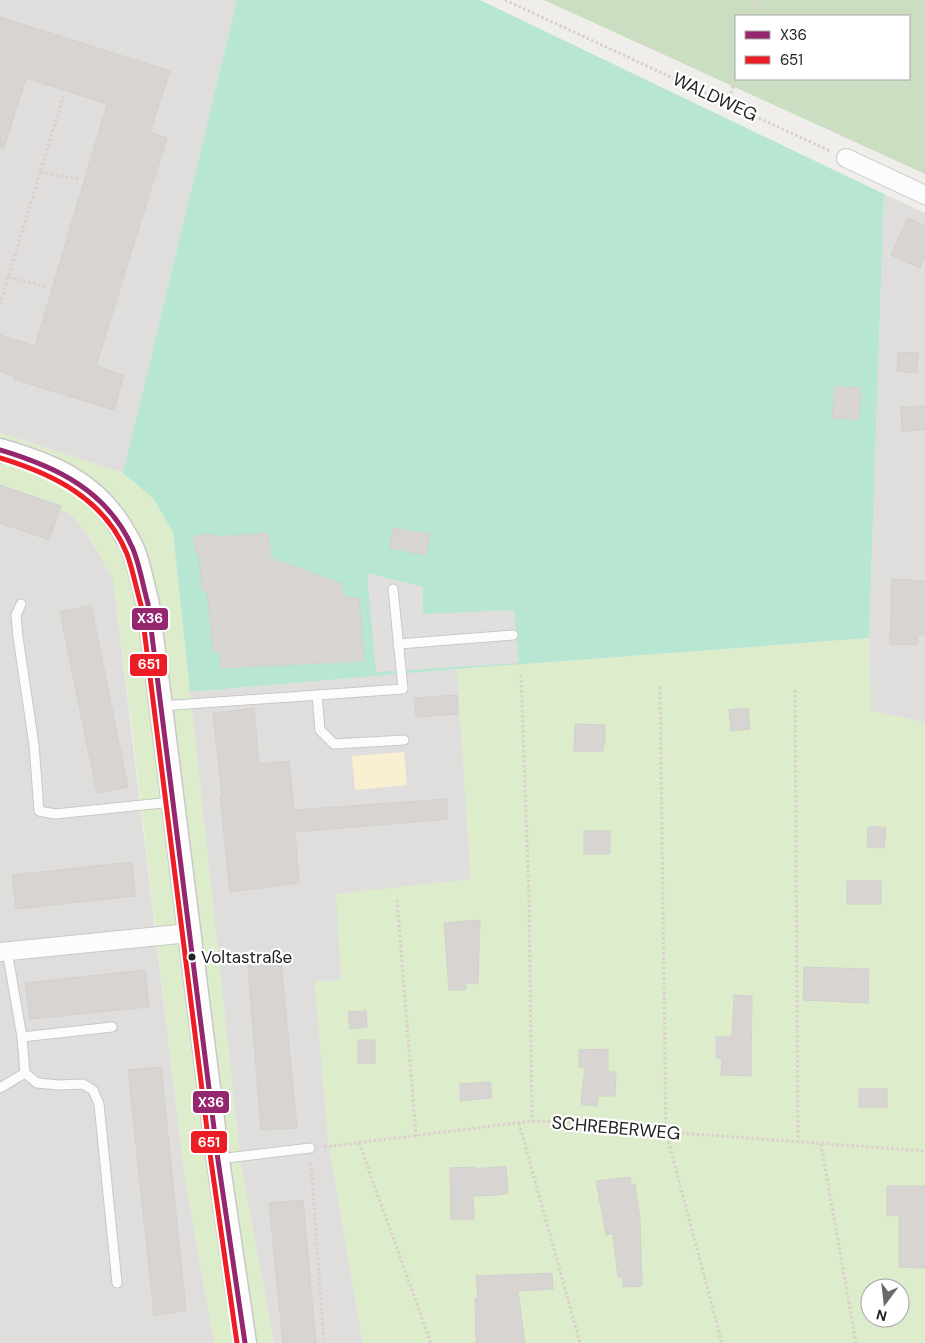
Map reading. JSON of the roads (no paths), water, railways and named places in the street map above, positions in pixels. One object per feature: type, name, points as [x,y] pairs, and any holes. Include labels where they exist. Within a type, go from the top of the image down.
[{"type":"street","points":[[846,158],[925,195]]},
{"type":"street","points":[[0,450],[38,461],[72,478],[92,493],[114,516],[133,547],[148,604],[218,1160],[245,1343]]},
{"type":"street","points":[[4,951],[189,933]]},
{"type":"lane","points":[[161,706],[403,689],[393,589]]},
{"type":"lane","points":[[21,604],[16,615],[34,745],[39,811],[55,814],[173,802]]},
{"type":"lane","points":[[398,644],[513,635]]},
{"type":"lane","points":[[317,695],[320,730],[334,744],[404,740]]},
{"type":"lane","points":[[4,951],[22,1037],[25,1073],[37,1083],[59,1085],[83,1084],[93,1090],[99,1104],[116,1283]]},
{"type":"lane","points":[[22,1037],[112,1027]]},
{"type":"lane","points":[[0,1088],[25,1073]]},
{"type":"lane","points":[[218,1160],[310,1148]]},
{"type":"place","name":"Voltastraße","points":[[192,957]]}]
